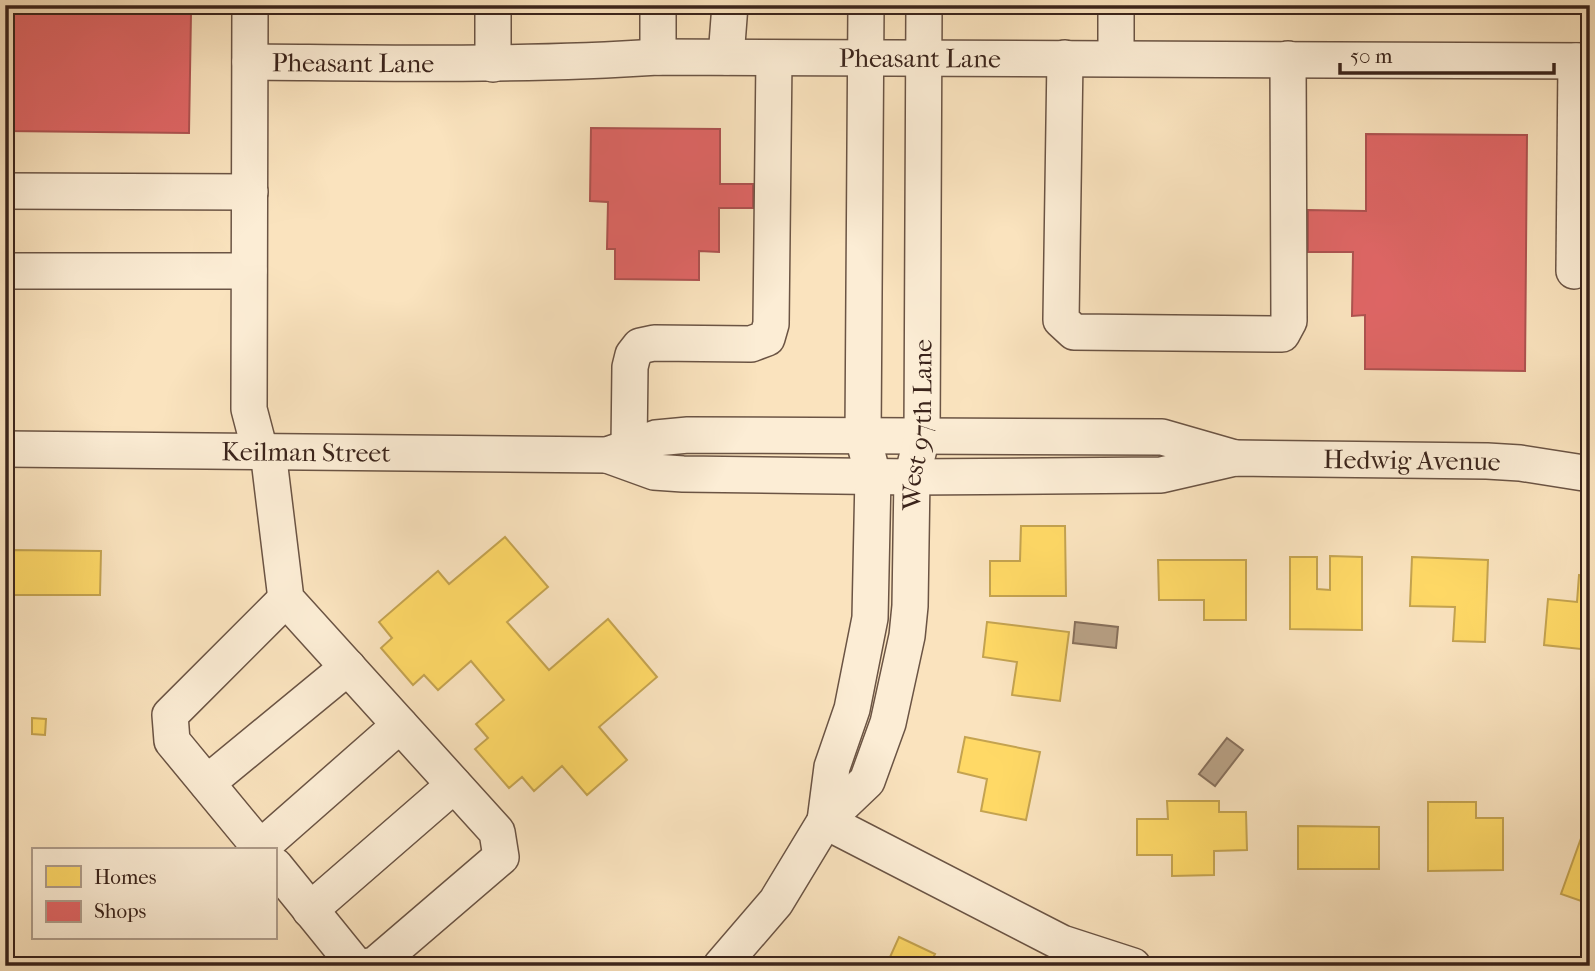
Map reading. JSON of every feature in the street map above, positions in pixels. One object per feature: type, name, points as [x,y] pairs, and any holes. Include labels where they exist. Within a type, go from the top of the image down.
[{"type":"street","points":[[250,5],[249,409],[264,451],[286,599],[498,832],[501,857],[374,965],[369,966]]},
{"type":"street","points":[[493,5],[493,64]]},
{"type":"street","points":[[658,5],[658,57]]},
{"type":"street","points":[[726,57],[730,5]]},
{"type":"street","name":"West 97th Lane","points":[[825,821],[832,766],[852,709],[870,618],[873,476],[863,437],[866,5]]},
{"type":"street","name":"West 97th Lane","points":[[721,966],[776,902],[825,821],[867,781],[897,689],[910,606],[912,477],[922,437],[924,5]]},
{"type":"street","points":[[1116,5],[1116,58]]},
{"type":"street","name":"Pheasant Lane","points":[[250,62],[493,64],[569,63],[658,57],[1583,61]]},
{"type":"street","points":[[618,451],[632,355],[640,346],[654,343],[751,344],[767,338],[771,324],[774,58]]},
{"type":"street","points":[[1065,58],[1060,320],[1074,332],[1268,334],[1282,334],[1289,321],[1288,60]]},
{"type":"street","points":[[1574,271],[1583,61]]},
{"type":"street","points":[[5,191],[250,192]]},
{"type":"street","points":[[5,271],[249,271]]},
{"type":"street","name":"Keilman Street","points":[[5,449],[618,451],[656,438],[688,435],[922,437]]},
{"type":"street","name":"Hedwig Avenue","points":[[922,437],[1163,437],[1235,458]]},
{"type":"street","name":"Keilman Street","points":[[618,451],[654,472],[912,477]]},
{"type":"street","name":"Hedwig Avenue","points":[[912,477],[1161,475],[1235,458],[1487,461],[1520,463],[1590,474]]},
{"type":"street","points":[[259,848],[172,741],[170,715],[286,599]]},
{"type":"street","points":[[207,783],[348,667]]},
{"type":"street","points":[[272,848],[400,724]]},
{"type":"street","points":[[310,910],[454,785]]},
{"type":"street","points":[[825,821],[1054,939],[1133,966]]},
{"type":"street","points":[[276,868],[356,966]]},
{"type":"shaded area","points":[[1075,622],[1118,627],[1116,648],[1073,643]]},
{"type":"shaded area","points":[[1227,738],[1243,750],[1215,786],[1199,774]]},
{"type":"building: Homes","points":[[1021,526],[1065,526],[1066,596],[990,596],[990,561],[1020,561]]},
{"type":"building: Homes","points":[[505,537],[548,587],[507,622],[549,670],[608,619],[657,677],[599,727],[627,760],[587,795],[562,766],[534,791],[522,777],[509,788],[475,749],[488,738],[476,724],[504,700],[471,661],[438,690],[424,675],[413,685],[381,648],[392,638],[379,622],[438,571],[449,584]]},
{"type":"building: Homes","points":[[10,550],[101,551],[100,595],[10,595]]},
{"type":"building: Homes","points":[[1330,556],[1362,557],[1362,630],[1290,629],[1290,557],[1317,557],[1317,589],[1330,590]]},
{"type":"building: Homes","points":[[1412,557],[1488,560],[1485,642],[1453,641],[1455,607],[1410,606]]},
{"type":"building: Homes","points":[[1158,560],[1246,560],[1246,620],[1204,620],[1204,600],[1159,600]]},
{"type":"building: Homes","points":[[1579,575],[1590,576],[1590,650],[1544,645],[1548,599],[1577,602]]},
{"type":"building: Homes","points":[[987,622],[1069,632],[1060,701],[1012,695],[1017,662],[983,657]]},
{"type":"building: Homes","points":[[32,718],[46,719],[45,735],[32,734]]},
{"type":"building: Homes","points":[[965,737],[1040,752],[1026,820],[981,811],[987,779],[958,772]]},
{"type":"building: Homes","points":[[1167,801],[1219,801],[1219,812],[1246,812],[1247,850],[1214,851],[1214,875],[1172,876],[1172,855],[1137,855],[1137,819],[1168,819]]},
{"type":"building: Homes","points":[[1428,802],[1476,802],[1476,818],[1503,818],[1503,870],[1428,871]]},
{"type":"building: Homes","points":[[1298,826],[1379,827],[1379,869],[1298,869]]},
{"type":"building: Homes","points":[[1584,830],[1590,832],[1590,904],[1561,894]]},
{"type":"building: Homes","points":[[899,937],[935,954],[929,966],[886,966]]},
{"type":"building: Shops","points":[[5,5],[176,5],[176,12],[191,13],[189,133],[5,131]]},
{"type":"building: Shops","points":[[591,128],[720,129],[720,184],[753,184],[753,208],[719,208],[719,252],[699,251],[699,280],[615,279],[615,249],[607,249],[608,202],[590,201]]},
{"type":"building: Shops","points":[[1366,134],[1527,135],[1525,371],[1365,369],[1365,315],[1352,316],[1353,252],[1308,252],[1308,210],[1366,211]]}]
